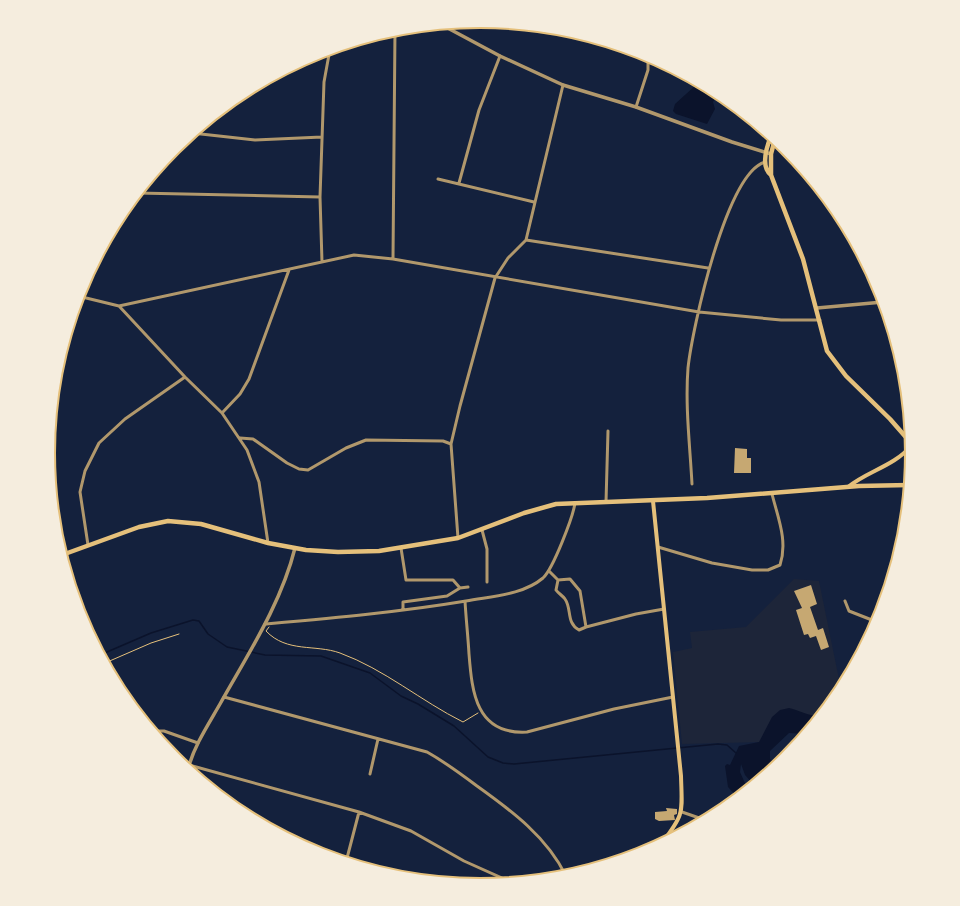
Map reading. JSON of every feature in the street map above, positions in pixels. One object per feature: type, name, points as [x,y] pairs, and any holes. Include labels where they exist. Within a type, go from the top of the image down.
[{"type":"main road","points":[[770,142],[768,153],[771,175],[803,259],[827,351],[837,366],[904,435]]},
{"type":"main road","points":[[771,175],[767,171],[765,162],[772,144]]},
{"type":"main road","points":[[848,487],[858,479],[901,456],[905,452]]},
{"type":"main road","points":[[67,553],[138,527],[168,521],[201,524],[268,543],[295,548],[338,552],[401,548],[458,538],[546,506],[575,503],[654,501],[772,494],[848,487],[904,485]]},
{"type":"main road","points":[[654,501],[678,752],[682,812],[678,822],[669,833]]},
{"type":"street","points":[[450,29],[500,56],[563,85],[636,107],[768,153]]},
{"type":"street","points":[[393,259],[395,36]]},
{"type":"street","points":[[322,262],[320,197],[324,82],[329,56]]},
{"type":"street","points":[[459,183],[479,110],[500,56]]},
{"type":"street","points":[[636,107],[648,70],[648,62]]},
{"type":"street","points":[[458,538],[451,444],[470,364],[495,278],[508,258],[526,240],[563,85]]},
{"type":"street","points":[[199,134],[255,140],[322,138]]},
{"type":"street","points":[[692,484],[688,368],[698,312],[708,268],[729,211],[746,179],[757,166],[765,162]]},
{"type":"street","points":[[438,179],[534,202]]},
{"type":"street","points":[[144,193],[320,197]]},
{"type":"street","points":[[526,240],[708,268]]},
{"type":"street","points":[[84,298],[119,306],[354,255],[393,259],[495,278],[698,312],[780,320],[820,320]]},
{"type":"street","points":[[222,413],[240,394],[249,379],[289,270]]},
{"type":"street","points":[[817,308],[877,303]]},
{"type":"street","points":[[119,306],[185,378],[222,413],[240,438],[247,450],[259,482],[268,543]]},
{"type":"street","points":[[88,545],[80,492],[85,471],[99,443],[125,419],[185,378]]},
{"type":"street","points":[[606,502],[608,431]]},
{"type":"street","points":[[240,438],[253,439],[287,463],[299,469],[308,470],[346,448],[366,440],[443,441],[451,444]]},
{"type":"street","points":[[658,547],[712,563],[752,570],[768,570],[780,565],[784,553],[782,533],[772,494]]},
{"type":"street","points":[[264,624],[403,610],[465,601],[522,590],[538,582],[549,571],[575,503]]},
{"type":"street","points":[[482,530],[487,549],[487,582]]},
{"type":"street","points":[[189,763],[198,743],[264,624],[284,581],[295,548]]},
{"type":"street","points":[[401,548],[406,580],[453,580],[460,588]]},
{"type":"street","points":[[549,571],[558,580],[570,579],[580,591],[586,626]]},
{"type":"street","points":[[558,580],[556,590],[565,599],[570,620],[574,627],[579,630],[586,626],[664,609]]},
{"type":"street","points":[[403,610],[403,602],[447,596],[460,588],[468,587]]},
{"type":"street","points":[[465,601],[472,689],[481,711],[501,728],[517,733],[527,732],[614,709],[673,697]]},
{"type":"street","points":[[845,601],[849,611],[871,620]]},
{"type":"street","points":[[224,697],[427,752],[509,808],[544,842],[560,862],[563,870]]},
{"type":"street","points":[[158,731],[164,731],[198,743]]},
{"type":"street","points":[[370,774],[378,739]]},
{"type":"street","points":[[196,769],[359,812],[411,831],[464,861],[500,877]]},
{"type":"street","points":[[347,856],[359,812]]},
{"type":"street","points":[[682,812],[698,817]]},
{"type":"path","points":[[267,630],[272,637],[289,646],[331,650],[366,664],[463,722],[476,714]]},
{"type":"path","points":[[110,661],[151,643],[179,634]]},
{"type":"shaded area","points":[[694,86],[715,99],[713,102],[715,109],[707,124],[676,114],[673,111],[675,104]]},
{"type":"shaded area","points":[[794,579],[819,581],[839,680],[808,723],[804,723],[763,742],[682,744],[673,652],[692,648],[690,632],[746,627]]},
{"type":"shaded area","points":[[789,708],[810,715],[815,715],[799,734],[789,733],[770,751],[770,759],[773,761],[750,781],[745,775],[741,764],[740,772],[746,785],[734,794],[728,787],[725,766],[727,764],[730,765],[739,746],[759,742],[772,717],[780,710]]},
{"type":"building","points":[[735,448],[747,449],[747,458],[751,458],[751,473],[734,473]]},
{"type":"building","points":[[811,585],[817,604],[810,607],[818,630],[823,628],[829,647],[821,650],[816,636],[810,638],[808,634],[804,635],[796,610],[802,608],[794,591]]},
{"type":"building","points":[[666,808],[677,809],[677,814],[674,815],[675,820],[659,821],[655,819],[655,812],[667,811]]},
{"type":"waterway","points":[[105,653],[151,633],[193,620],[199,621],[208,634],[227,647],[265,655],[321,656],[370,673],[401,696],[418,704],[454,726],[488,757],[503,763],[514,764],[718,744],[727,745],[736,753]]}]
